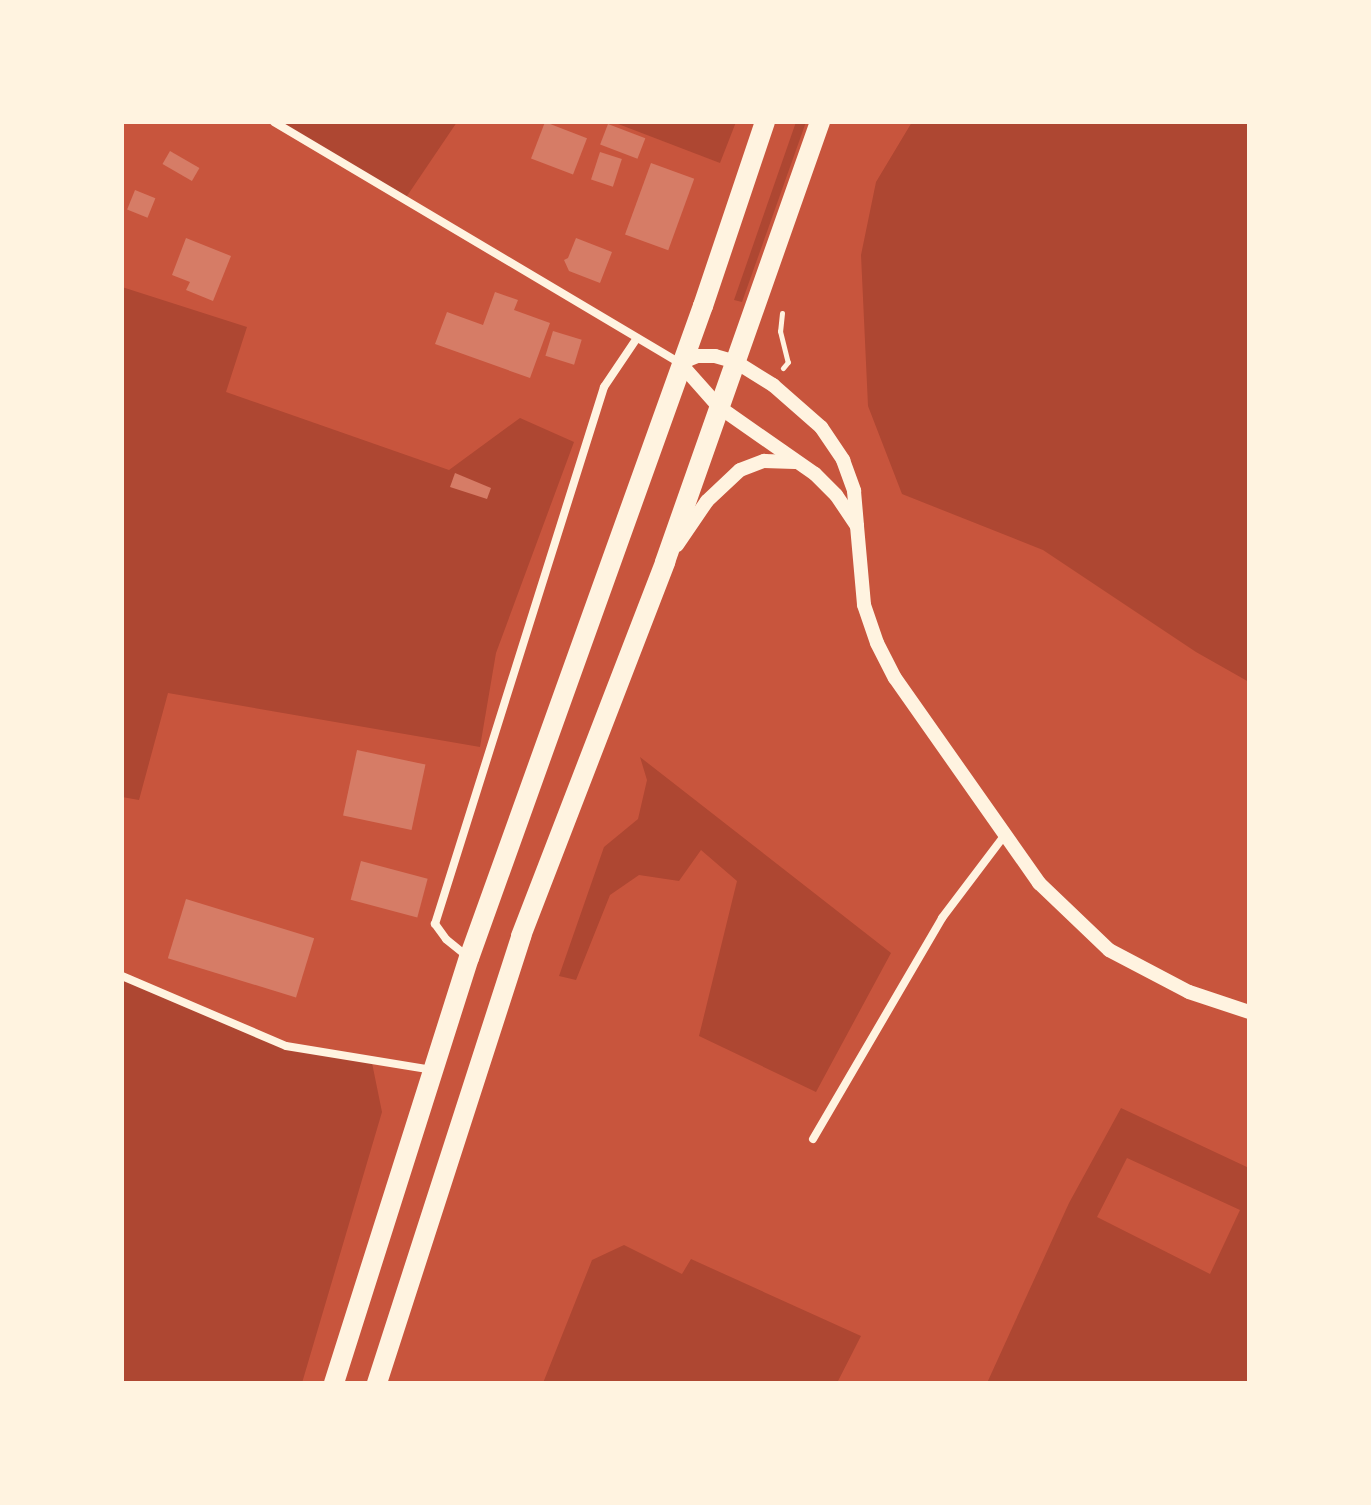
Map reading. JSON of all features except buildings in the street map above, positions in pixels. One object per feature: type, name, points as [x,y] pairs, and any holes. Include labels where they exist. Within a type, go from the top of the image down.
[{"type":"main road","points":[[334,1383],[469,958],[765,122]]},
{"type":"main road","points":[[377,1383],[521,936],[665,562],[820,122]]},
{"type":"street","points":[[274,122],[680,363],[719,407],[815,474],[836,495],[857,526]]},
{"type":"street","points":[[469,958],[446,939],[435,924],[604,387],[637,338]]},
{"type":"street","points":[[680,363],[706,356],[736,362],[770,383],[821,427],[843,460],[854,491],[864,605],[877,643],[895,678],[1039,883],[1109,950],[1189,992],[1249,1012]]},
{"type":"street","points":[[665,562],[707,501],[740,470],[764,461],[795,462]]},
{"type":"street","points":[[813,1139],[942,918],[1004,836]]},
{"type":"street","points":[[122,976],[286,1046],[432,1070]]},
{"type":"path","points":[[770,383],[788,362],[780,331],[783,309]]},
{"type":"shaded area","points":[[274,122],[457,122],[405,199]]},
{"type":"shaded area","points":[[613,122],[736,122],[720,163]]},
{"type":"shaded area","points":[[796,122],[806,122],[742,302],[734,300]]},
{"type":"shaded area","points":[[912,122],[1249,122],[1249,682],[1196,652],[1043,550],[902,494],[868,406],[861,255],[876,182]]},
{"type":"shaded area","points":[[122,287],[247,327],[226,392],[449,470],[520,418],[574,442],[496,653],[480,747],[168,693],[139,800],[122,797]]},
{"type":"shaded area","points":[[640,757],[891,953],[816,1092],[699,1036],[737,881],[701,850],[679,881],[639,875],[610,895],[576,980],[559,976],[604,847],[638,819],[647,780]]},
{"type":"shaded area","points":[[122,976],[286,1046],[371,1058],[382,1112],[302,1383],[122,1383]]},
{"type":"shaded area","points":[[1121,1108],[1249,1168],[1249,1383],[987,1383],[1069,1203]],"holes":[[[1127,1158],[1240,1210],[1210,1274],[1097,1217]]]},
{"type":"shaded area","points":[[624,1245],[682,1274],[691,1259],[861,1336],[837,1383],[543,1383],[592,1260]]}]
